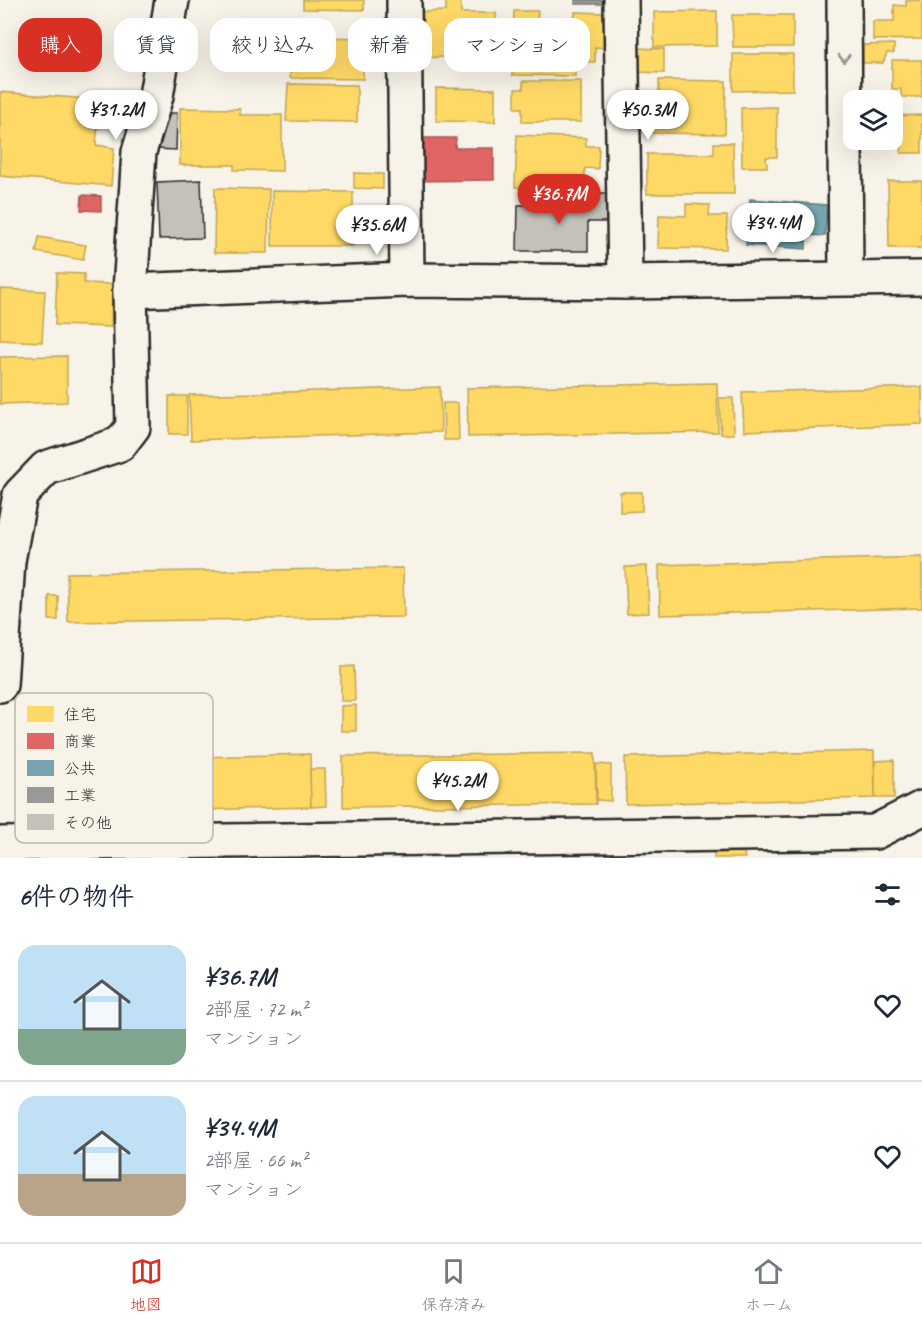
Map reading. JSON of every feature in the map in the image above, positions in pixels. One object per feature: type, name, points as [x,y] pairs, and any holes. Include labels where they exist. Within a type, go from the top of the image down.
[{"type":"street","points":[[0,685],[8,561],[20,495],[46,468],[120,444],[133,427],[130,291],[139,152],[156,96],[172,0]]},
{"type":"street","points":[[404,0],[407,280]]},
{"type":"street","points":[[621,0],[625,282]]},
{"type":"street","points":[[844,0],[846,278]]},
{"type":"street","points":[[130,291],[407,280],[625,282],[922,278]]},
{"type":"street","points":[[213,841],[874,832],[922,808]]},
{"type":"street","points":[[0,844],[73,843]]},
{"type":"building: 住宅","points":[[303,0],[364,0],[364,10],[303,9]]},
{"type":"building: 住宅","points":[[446,0],[461,0],[461,13],[496,13],[496,18],[444,18],[444,57],[432,58],[432,18],[418,18],[418,12],[446,11]]},
{"type":"building: 住宅","points":[[922,0],[922,39],[873,40],[873,21],[894,21],[894,5],[906,6],[906,1]]},
{"type":"building: 住宅","points":[[514,11],[538,11],[537,18],[514,18]]},
{"type":"building: 住宅","points":[[717,11],[717,46],[654,47],[654,12]]},
{"type":"building: 住宅","points":[[575,12],[606,13],[605,48],[595,47],[595,62],[590,62],[590,18],[574,18]]},
{"type":"building: 住宅","points":[[732,15],[793,15],[793,47],[733,47]]},
{"type":"building: 住宅","points":[[336,37],[348,38],[348,72],[363,72],[363,79],[290,78],[290,72],[336,72]]},
{"type":"building: 住宅","points":[[894,44],[894,53],[887,53],[883,63],[863,63],[863,45]]},
{"type":"building: 住宅","points":[[634,48],[664,49],[664,73],[634,72]]},
{"type":"building: 住宅","points":[[733,54],[793,54],[793,90],[733,91]]},
{"type":"building: 住宅","points":[[892,60],[922,60],[922,97],[903,97],[903,90],[892,89]]},
{"type":"building: 住宅","points":[[512,72],[575,72],[575,76],[512,75]]},
{"type":"building: 住宅","points":[[659,80],[726,81],[725,134],[650,133],[651,102],[659,102]]},
{"type":"building: 住宅","points":[[523,81],[581,81],[581,122],[522,122],[522,108],[515,108],[515,89],[523,89]]},
{"type":"building: 住宅","points":[[288,84],[357,85],[357,122],[286,121]]},
{"type":"building: 住宅","points":[[436,88],[495,89],[495,122],[436,121]]},
{"type":"building: 住宅","points":[[0,92],[100,100],[96,145],[114,148],[111,186],[0,176]]},
{"type":"building: 住宅","points":[[777,107],[777,157],[766,157],[767,167],[742,167],[741,108]]},
{"type":"building: 住宅","points":[[180,108],[240,109],[240,115],[282,115],[282,171],[234,170],[234,165],[180,165]]},
{"type":"building: 住宅","points":[[922,115],[922,153],[901,153],[903,150],[903,116]]},
{"type":"building: 住宅","points":[[517,135],[586,138],[586,146],[599,146],[598,169],[585,168],[584,189],[515,187]]},
{"type":"building: 住宅","points":[[714,143],[733,143],[734,194],[647,194],[647,154],[714,154]]},
{"type":"building: 住宅","points":[[354,173],[383,174],[383,189],[354,188]]},
{"type":"building: 住宅","points":[[888,181],[922,181],[922,248],[889,248]]},
{"type":"building: 住宅","points":[[215,188],[269,189],[268,253],[214,253]]},
{"type":"building: 住宅","points":[[272,191],[353,192],[353,246],[272,246]]},
{"type":"building: 住宅","points":[[686,204],[710,205],[709,216],[727,216],[726,249],[658,248],[659,215],[686,216]]},
{"type":"building: 住宅","points":[[39,237],[86,245],[83,260],[36,252]]},
{"type":"building: 住宅","points":[[57,273],[84,274],[84,283],[112,284],[111,327],[55,325]]},
{"type":"building: 住宅","points":[[0,289],[45,291],[42,342],[0,340]]},
{"type":"building: 住宅","points":[[67,356],[67,402],[0,404],[0,357]]},
{"type":"building: 住宅","points":[[717,383],[718,432],[468,437],[467,388]]},
{"type":"building: 住宅","points":[[440,387],[441,432],[191,440],[189,395]]},
{"type":"building: 住宅","points":[[922,387],[922,424],[744,431],[742,392]]},
{"type":"building: 住宅","points":[[169,396],[187,396],[187,434],[169,434]]},
{"type":"building: 住宅","points":[[719,398],[733,398],[734,434],[721,434]]},
{"type":"building: 住宅","points":[[443,403],[458,403],[459,440],[444,440]]},
{"type":"building: 住宅","points":[[620,492],[642,492],[642,511],[620,512]]},
{"type":"building: 住宅","points":[[922,557],[922,608],[660,615],[659,565]]},
{"type":"building: 住宅","points":[[647,566],[649,613],[627,614],[625,567]]},
{"type":"building: 住宅","points":[[403,568],[404,617],[68,622],[67,573]]},
{"type":"building: 住宅","points":[[49,596],[58,596],[58,620],[49,620]]},
{"type":"building: 住宅","points":[[354,666],[355,701],[341,701],[341,667]]},
{"type":"building: 住宅","points":[[356,705],[356,731],[341,731],[341,706]]},
{"type":"building: 住宅","points":[[874,751],[875,798],[626,804],[625,757]]},
{"type":"building: 住宅","points":[[595,753],[596,804],[343,807],[343,756]]},
{"type":"building: 住宅","points":[[310,754],[311,807],[213,810],[213,757]]},
{"type":"building: 住宅","points":[[894,760],[894,798],[875,798],[875,761]]},
{"type":"building: 住宅","points":[[596,764],[611,765],[611,801],[597,800]]},
{"type":"building: 住宅","points":[[310,769],[325,769],[326,806],[311,807]]},
{"type":"building: 住宅","points":[[744,852],[745,858],[714,858],[714,853]]},
{"type":"building: 商業","points":[[415,138],[456,138],[455,148],[494,148],[494,180],[416,181]]},
{"type":"building: 商業","points":[[82,195],[101,196],[101,211],[81,210]]},
{"type":"building: 公共","points":[[750,199],[827,205],[825,236],[806,235],[806,249],[746,245]]},
{"type":"building: 工業","points":[[575,0],[603,0],[603,4],[575,4]]},
{"type":"building: その他","points":[[165,113],[177,113],[176,150],[157,149],[158,133]]},
{"type":"building: その他","points":[[201,180],[203,238],[159,239],[157,182]]},
{"type":"building: その他","points":[[589,193],[606,193],[606,222],[588,222],[588,251],[517,251],[518,205],[589,205]]}]
